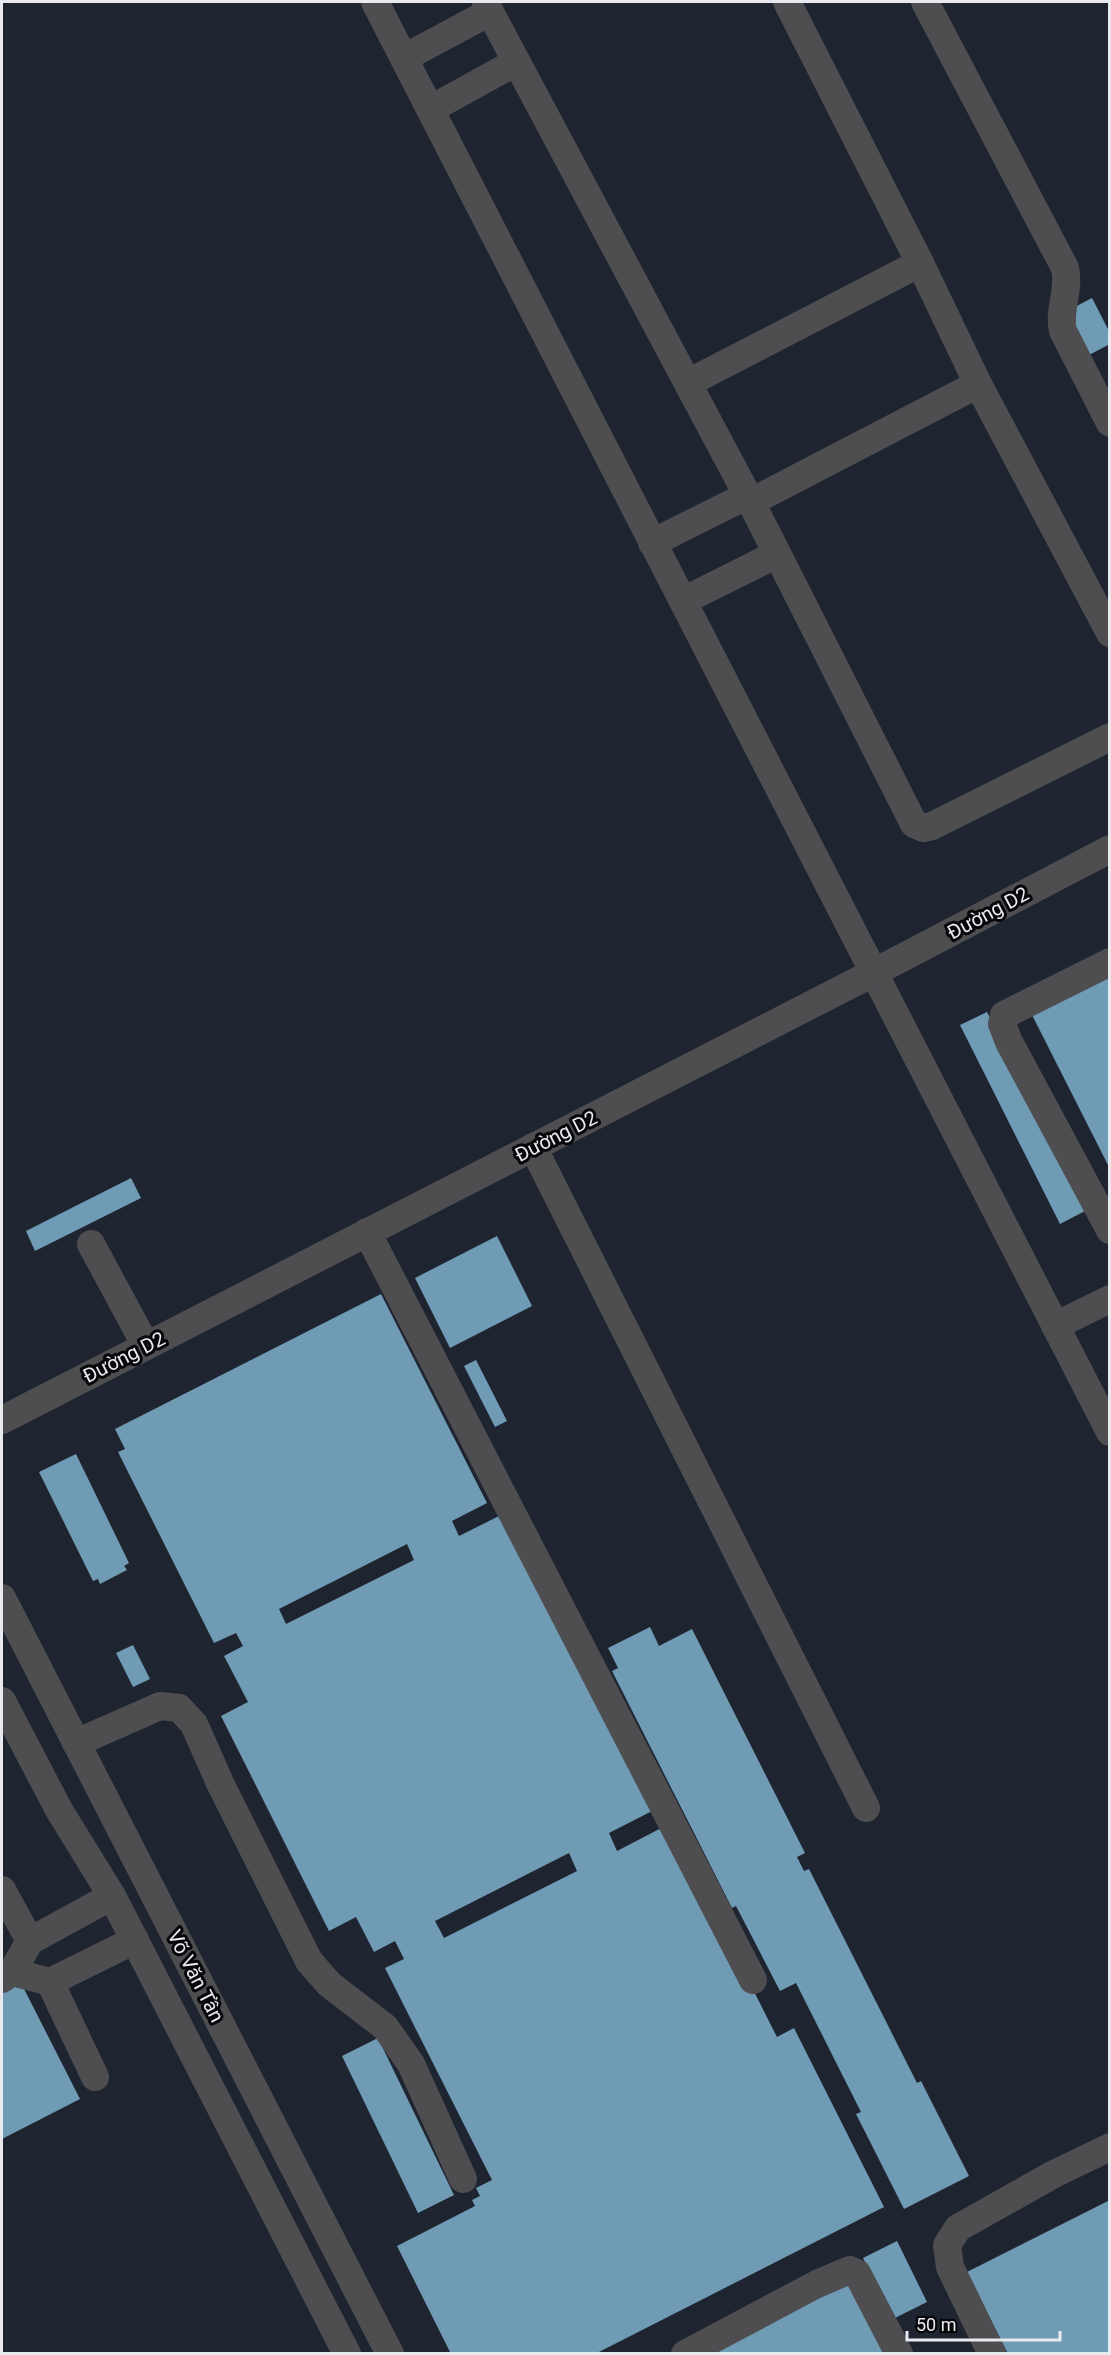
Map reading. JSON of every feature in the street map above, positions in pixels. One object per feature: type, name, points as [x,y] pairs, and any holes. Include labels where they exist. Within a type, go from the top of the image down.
[{"type":"street","points":[[375,2],[1110,1432]]},
{"type":"street","points":[[787,2],[920,263],[978,384],[1110,633]]},
{"type":"street","points":[[925,2],[1065,268],[1068,279],[1062,316],[1063,331],[1110,423]]},
{"type":"street","points":[[404,58],[488,7],[749,499],[914,824],[923,828],[932,826],[1110,737]]},
{"type":"street","points":[[431,109],[516,62]]},
{"type":"street","points":[[688,383],[920,263]]},
{"type":"street","points":[[652,543],[749,499],[978,384]]},
{"type":"street","points":[[683,601],[777,554]]},
{"type":"street","name":"Đường D2","points":[[2,1420],[1110,849]]},
{"type":"street","points":[[1110,962],[1004,1016],[1002,1024],[1009,1042],[1110,1230]]},
{"type":"street","points":[[533,1147],[866,1808]]},
{"type":"street","points":[[368,1232],[753,1980]]},
{"type":"street","points":[[91,1244],[146,1346]]},
{"type":"street","points":[[1055,1326],[1110,1299]]},
{"type":"street","name":"Võ Văn Tần","points":[[2,1599],[390,2354]]},
{"type":"street","name":"Võ Văn Tần","points":[[2,1701],[60,1810],[112,1896],[346,2354]]},
{"type":"street","points":[[76,1743],[160,1706],[179,1708],[194,1724],[220,1783],[309,1961],[329,1984],[385,2027],[411,2064],[463,2179]]},
{"type":"street","points":[[2,1890],[38,1937],[59,1977],[95,2077]]},
{"type":"street","points":[[7,1976],[38,1937],[112,1896]]},
{"type":"street","points":[[7,1976],[59,1977],[135,1940]]},
{"type":"street","points":[[992,2354],[950,2267],[947,2245],[958,2228],[1054,2174],[1110,2147]]},
{"type":"street","points":[[685,2354],[817,2284],[850,2270],[857,2273],[899,2354]]},
{"type":"shaded area","points":[[2,2],[1109,2],[1109,2353],[2,2353]]},
{"type":"building","points":[[1092,298],[1110,333],[1110,344],[1089,355],[1067,311]]},
{"type":"building","points":[[1110,971],[1110,1169],[1030,1011]]},
{"type":"building","points":[[987,1012],[1087,1210],[1060,1224],[960,1025]]},
{"type":"building","points":[[131,1178],[141,1198],[35,1251],[26,1231]]},
{"type":"building","points":[[497,1236],[532,1306],[450,1348],[415,1278]]},
{"type":"building","points":[[381,1294],[487,1503],[452,1521],[459,1536],[507,1512],[656,1809],[609,1833],[617,1851],[669,1824],[777,2037],[794,2028],[884,2207],[595,2354],[451,2354],[397,2246],[475,2206],[472,2200],[480,2196],[476,2188],[492,2180],[385,1968],[404,1959],[395,1941],[374,1952],[356,1917],[329,1931],[221,1716],[248,1702],[224,1656],[243,1646],[236,1633],[214,1643],[118,1452],[125,1449],[115,1429]],"holes":[[[407,1544],[414,1560],[286,1624],[279,1609]],[[569,1853],[577,1871],[444,1938],[435,1921]]]},
{"type":"building","points":[[476,1360],[507,1421],[495,1427],[464,1366]]},
{"type":"building","points":[[76,1454],[129,1563],[124,1566],[127,1570],[100,1584],[98,1579],[93,1581],[39,1472]]},
{"type":"building","points":[[650,1627],[659,1646],[692,1629],[805,1853],[797,1857],[804,1871],[809,1869],[917,2083],[921,2081],[969,2176],[904,2209],[856,2114],[861,2112],[796,1983],[780,1991],[736,1906],[732,1908],[612,1671],[618,1668],[608,1648]]},
{"type":"building","points":[[133,1645],[150,1679],[133,1687],[116,1653]]},
{"type":"building","points":[[19,1979],[80,2099],[2,2139],[2,1988]]},
{"type":"building","points":[[378,2038],[454,2195],[418,2213],[342,2056]]},
{"type":"building","points":[[1110,2200],[1110,2354],[1008,2354],[967,2272]]},
{"type":"building","points":[[897,2241],[927,2302],[893,2319],[863,2258]]},
{"type":"building","points":[[849,2272],[891,2354],[703,2354]]}]
